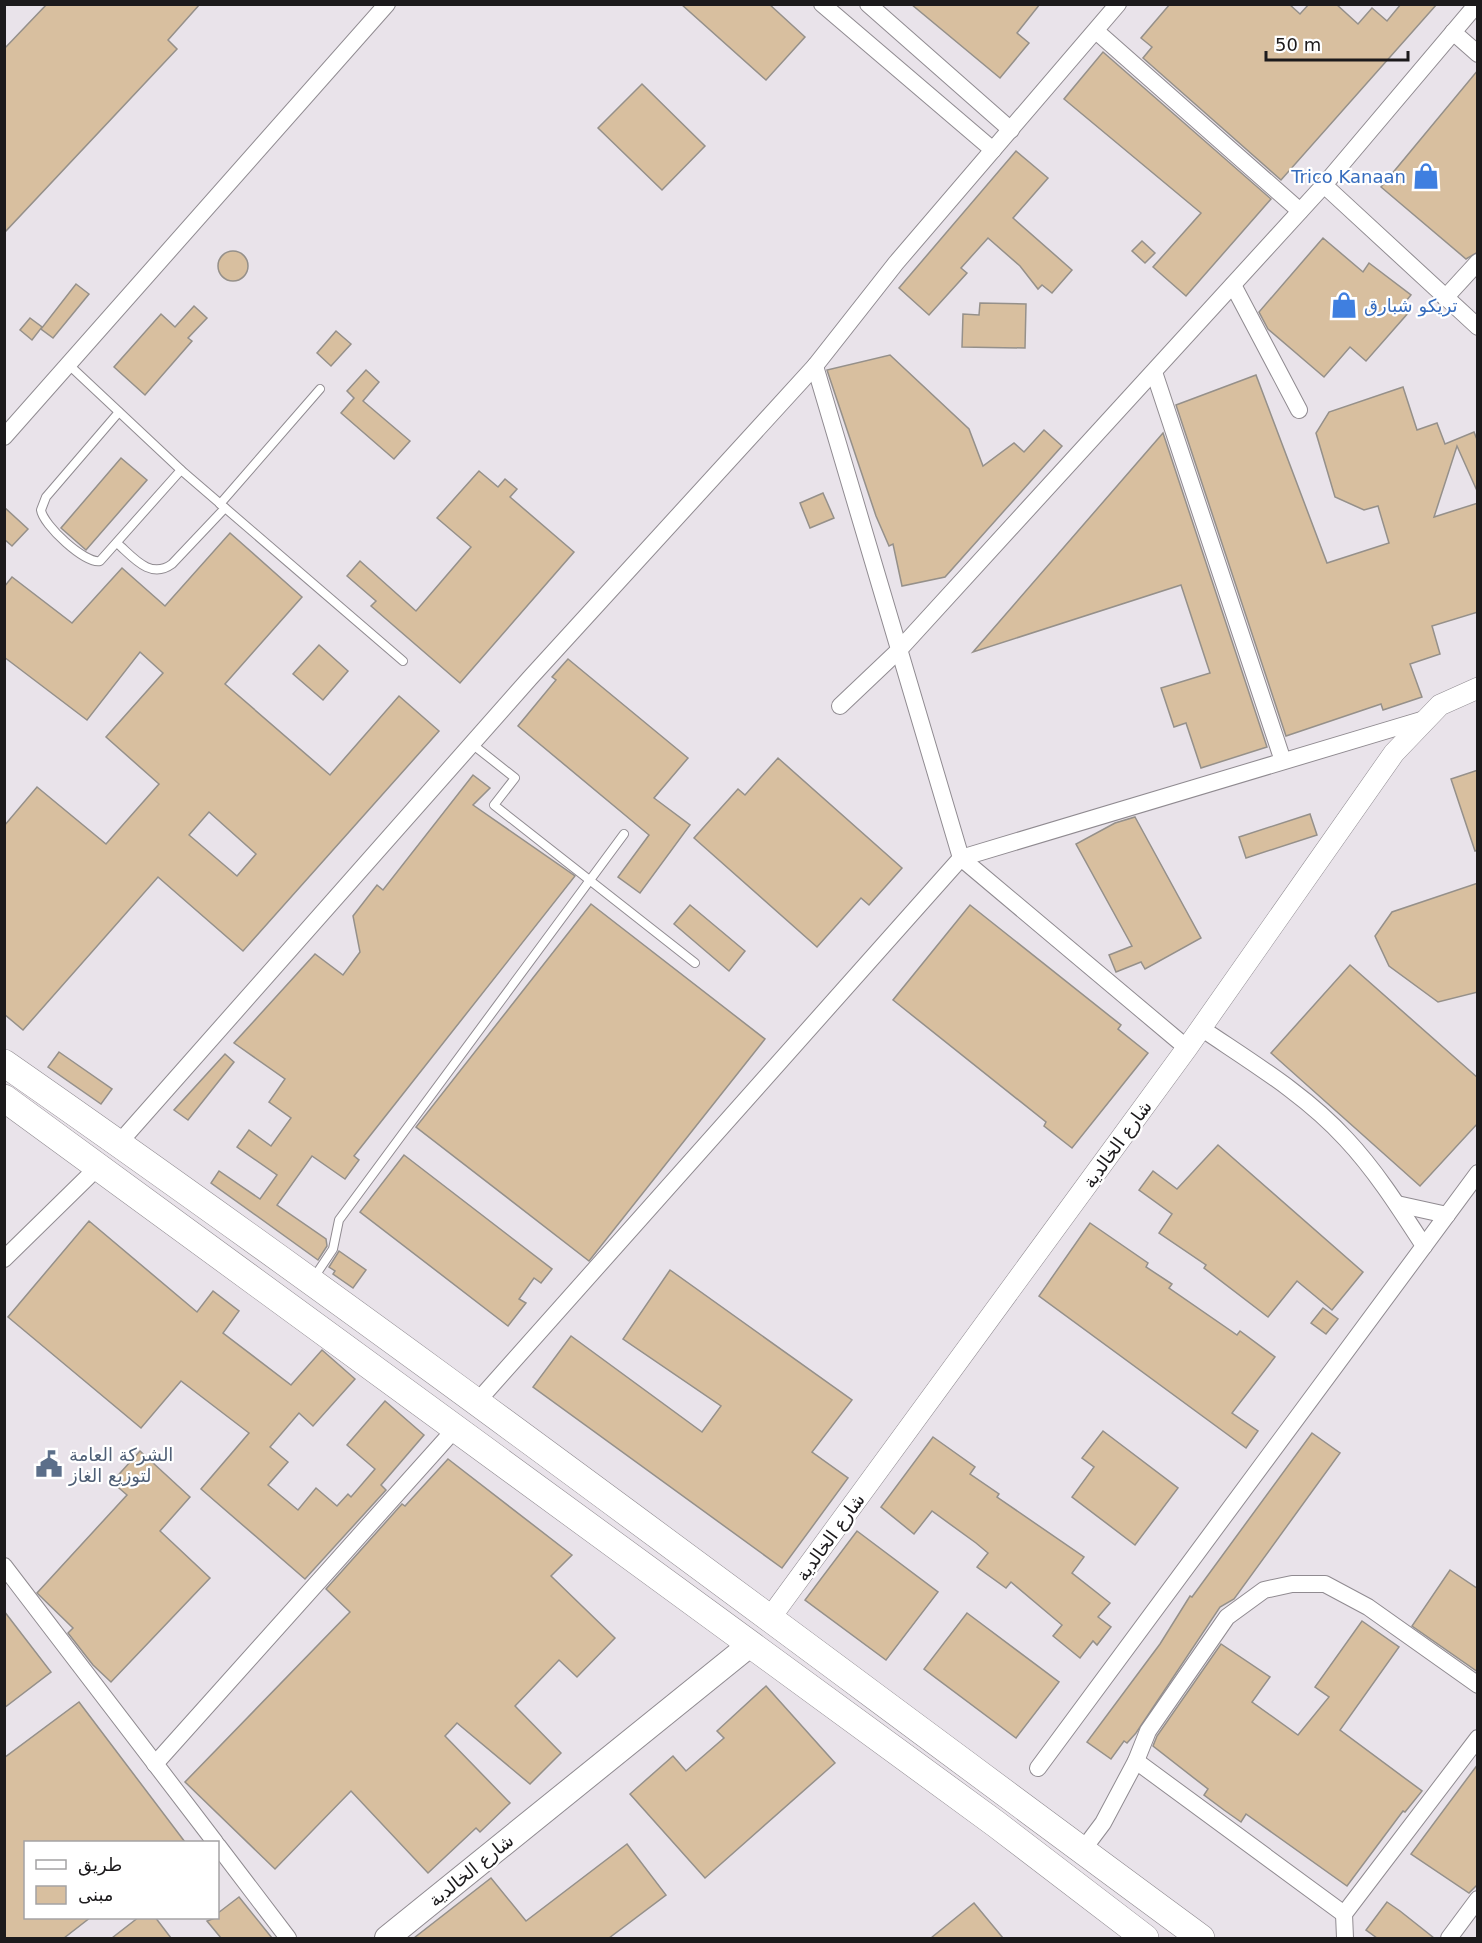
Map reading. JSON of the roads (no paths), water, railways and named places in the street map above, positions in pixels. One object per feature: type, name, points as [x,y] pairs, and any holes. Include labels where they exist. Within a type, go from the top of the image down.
[{"type":"main road","points":[[4,1063],[119,1143],[476,1403],[1201,1938]]},
{"type":"main road","points":[[4,1098],[996,1824],[1145,1938]]},
{"type":"main road","name":"شارع الخالدية","points":[[387,1938],[751,1644]]},
{"type":"street","points":[[4,437],[387,4]]},
{"type":"street","points":[[822,4],[993,150]]},
{"type":"street","points":[[868,4],[1011,130]]},
{"type":"street","points":[[119,1143],[472,744],[815,366],[896,263],[1118,4]]},
{"type":"street","points":[[840,706],[897,651],[1324,185],[1477,4]]},
{"type":"street","points":[[1096,31],[1300,211]]},
{"type":"street","points":[[1453,32],[1478,54]]},
{"type":"street","points":[[1324,185],[1478,327]]},
{"type":"street","points":[[1446,298],[1478,262]]},
{"type":"street","points":[[1233,285],[1299,410]]},
{"type":"street","points":[[815,366],[897,651],[961,858],[1187,1048]]},
{"type":"street","points":[[1154,372],[1283,761]]},
{"type":"street","name":"شارع الخالدية","points":[[770,1618],[1187,1048],[1394,753],[1440,705],[1478,688]]},
{"type":"street","points":[[476,1403],[961,858],[1428,718]]},
{"type":"street","points":[[1201,1028],[1287,1086],[1346,1138],[1397,1204],[1424,1246]]},
{"type":"street","points":[[4,1259],[98,1167]]},
{"type":"street","points":[[1038,1768],[1478,1173]]},
{"type":"street","points":[[1397,1204],[1446,1215]]},
{"type":"street","points":[[155,1764],[455,1429]]},
{"type":"street","points":[[4,1566],[214,1841]]},
{"type":"street","points":[[1082,1851],[1103,1823],[1136,1761],[1148,1731],[1227,1617],[1264,1590],[1292,1584],[1325,1584],[1368,1607],[1478,1685]]},
{"type":"street","points":[[1345,1938],[1344,1914],[1478,1738]]},
{"type":"street","points":[[1136,1761],[1344,1914]]},
{"type":"street","points":[[219,1848],[288,1938]]},
{"type":"street","points":[[1449,1938],[1478,1899]]},
{"type":"lane","points":[[69,364],[181,470],[403,661]]},
{"type":"lane","points":[[117,543],[146,568],[162,570],[172,564],[320,389]]},
{"type":"lane","points":[[119,412],[46,497],[41,510],[45,522],[87,560],[100,561],[181,470]]},
{"type":"lane","points":[[472,744],[515,778],[494,805],[695,963]]},
{"type":"lane","points":[[311,1283],[333,1249],[339,1220],[624,834]]},
{"type":"place","name":"Trico Kanaan","points":[[1426,176]]},
{"type":"place","name":"تريكو شبارق","points":[[1344,305]]},
{"type":"place","name":"الشركة العامة لتوزيع الغاز","points":[[49,1464]]}]
